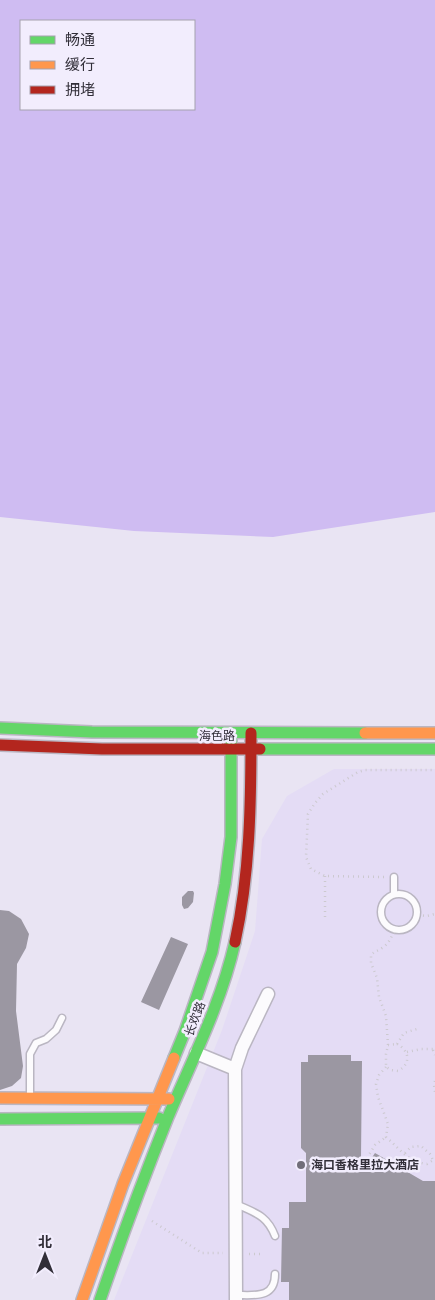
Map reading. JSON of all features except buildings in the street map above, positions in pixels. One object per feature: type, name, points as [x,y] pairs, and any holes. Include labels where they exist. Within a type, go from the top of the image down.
[{"type":"street","name":"海色路","points":[[0,728],[92,732],[435,733]]},
{"type":"street","name":"长欢路","points":[[82,1300],[110,1219],[193,1010],[208,967],[225,884],[230,837],[231,733]]},
{"type":"street","name":"长欢路","points":[[100,1300],[139,1191],[196,1053],[232,954],[241,908],[247,852],[250,733]]},
{"type":"street","name":"海色路","points":[[0,745],[57,748],[231,750],[435,749]]},
{"type":"street","points":[[236,1298],[235,1069],[242,1048],[268,994]]},
{"type":"street","points":[[196,1053],[235,1069]]},
{"type":"street","points":[[0,1098],[177,1099]]},
{"type":"street","points":[[0,1118],[169,1118]]},
{"type":"lane","points":[[394,877],[394,894]]},
{"type":"lane","points":[[394,894],[401,894],[407,895],[416,903],[418,915],[416,921],[407,929],[401,931],[389,928],[384,924],[380,912],[384,901],[394,894]]},
{"type":"lane","points":[[30,1098],[30,1054],[36,1043],[46,1039],[56,1030],[62,1018]]},
{"type":"lane","points":[[236,1204],[263,1217],[271,1226],[275,1236]]},
{"type":"lane","points":[[236,1298],[264,1295],[275,1283],[275,1274]]},
{"type":"path","points":[[394,877],[325,876],[312,869],[306,857],[308,814],[323,794],[358,772],[365,770],[435,770]]},
{"type":"path","points":[[325,876],[325,918]]},
{"type":"path","points":[[418,915],[427,916],[435,914]]},
{"type":"path","points":[[367,1158],[375,1145],[386,1137],[388,1124],[378,1097],[376,1084],[379,1075],[386,1067],[388,1045],[386,1016],[379,997],[377,978],[371,963],[371,955],[389,943],[395,930]]},
{"type":"path","points":[[397,1044],[404,1033],[420,1028]]},
{"type":"path","points":[[386,1067],[398,1071],[404,1068],[407,1062],[407,1052],[403,1047],[397,1044],[388,1045]]},
{"type":"path","points":[[407,1052],[421,1049],[434,1050],[435,1055]]},
{"type":"path","points":[[435,1081],[435,1092]]},
{"type":"path","points":[[386,1137],[405,1153],[408,1158],[417,1163],[427,1164],[434,1159],[421,1146],[412,1147],[405,1153]]},
{"type":"path","points":[[152,1221],[202,1253],[262,1254]]},
{"type":"shaded area","points":[[0,0],[435,0],[435,512],[273,537],[134,531],[0,517]]},
{"type":"shaded area","name":"海口香格里拉大酒店","points":[[334,769],[435,769],[435,1300],[114,1300],[222,1030],[255,931],[262,839],[287,796]]},
{"type":"traffic: fast","points":[[0,728],[92,732],[365,733]]},
{"type":"traffic: fast","points":[[174,1058],[212,952],[225,884],[231,837],[231,733]]},
{"type":"traffic: fast","points":[[260,749],[435,749]]},
{"type":"traffic: fast","points":[[100,1300],[168,1117],[214,1010],[235,942]]},
{"type":"traffic: fast","points":[[0,1119],[159,1118]]},
{"type":"traffic: slow","points":[[365,733],[435,733]]},
{"type":"traffic: slow","points":[[82,1300],[123,1184],[174,1058]]},
{"type":"traffic: slow","points":[[0,1098],[169,1099]]},
{"type":"traffic: jam","points":[[235,942],[247,864],[251,733]]},
{"type":"traffic: jam","points":[[0,745],[102,749],[260,749]]},
{"type":"place","name":"海口香格里拉大酒店","points":[[301,1165]]}]
